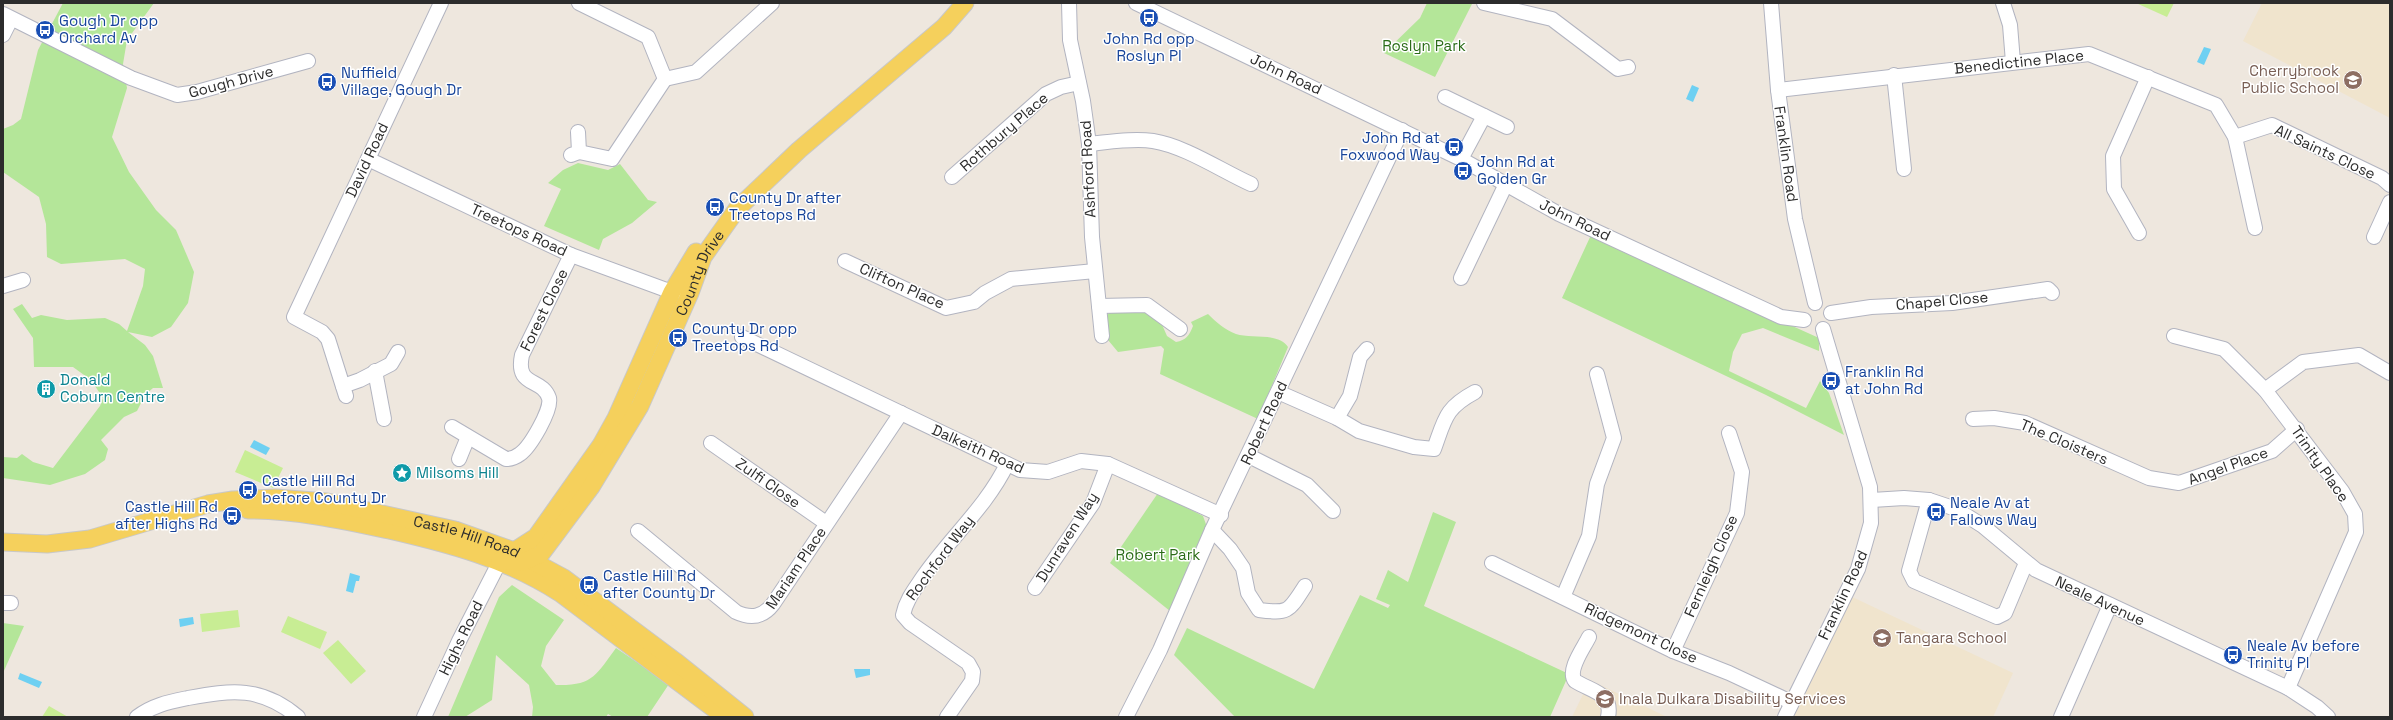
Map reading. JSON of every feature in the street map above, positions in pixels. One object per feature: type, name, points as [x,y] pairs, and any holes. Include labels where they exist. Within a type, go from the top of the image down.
[{"type":"main road","name":"County Drive","points":[[500,561],[536,538],[601,445],[616,418],[672,292],[708,231],[729,202],[751,178],[907,48],[951,3]]},
{"type":"main road","name":"County Drive","points":[[532,560],[549,544],[591,487],[624,434],[652,380],[703,257],[718,234],[757,188],[944,27],[965,3]]},
{"type":"main road","name":"Castle Hill Road","points":[[3,542],[47,544],[90,539],[219,502],[255,499],[296,499],[327,502],[416,522],[495,543],[532,560],[581,589],[675,660],[744,717]]},
{"type":"main road","name":"Castle Hill Road","points":[[141,525],[239,510],[293,512],[319,515],[446,544],[500,561],[540,580],[560,593],[725,717]]},
{"type":"main road","points":[[495,543],[500,561],[518,563],[532,560]]},
{"type":"street","name":"David Road","points":[[375,371],[344,391],[328,339],[322,332],[294,317],[442,3]]},
{"type":"street","points":[[579,3],[648,37],[666,79]]},
{"type":"street","points":[[578,132],[574,153],[612,159],[666,79],[696,72],[772,3]]},
{"type":"street","name":"Ashford Road","points":[[1069,3],[1070,40],[1089,144],[1090,206],[1102,336]]},
{"type":"street","points":[[1484,3],[1552,20],[1618,69],[1628,67]]},
{"type":"street","name":"Franklin Road","points":[[1771,3],[1778,90],[1795,219],[1815,303]]},
{"type":"street","points":[[2003,3],[2010,25],[2013,62]]},
{"type":"street","name":"John Road","points":[[1144,5],[1461,159],[1558,214],[1588,226],[1703,282],[1781,316],[1804,320]]},
{"type":"street","points":[[3,35],[7,17]]},
{"type":"street","name":"Gough Drive","points":[[7,17],[130,78],[177,95],[197,92],[308,62]]},
{"type":"street","name":"Benedictine Place","points":[[1778,90],[1894,75],[2089,54],[2216,105],[2235,137],[2255,228]]},
{"type":"street","points":[[1894,75],[1904,169]]},
{"type":"street","points":[[2139,233],[2114,190],[2113,156],[2148,77]]},
{"type":"street","name":"Rothbury Place","points":[[952,177],[1041,98],[1053,90],[1079,83]]},
{"type":"street","points":[[1445,97],[1508,127]]},
{"type":"street","points":[[1461,159],[1484,116]]},
{"type":"street","name":"All Saints Close","points":[[2235,137],[2272,125],[2382,178],[2390,185]]},
{"type":"street","name":"Robert Road","points":[[1126,717],[1139,688],[1160,650],[1212,530],[1221,515],[1402,130]]},
{"type":"street","points":[[1089,144],[1142,140],[1154,142],[1187,153],[1251,184]]},
{"type":"street","name":"Treetops Road","points":[[368,159],[571,255],[672,292]]},
{"type":"street","points":[[1461,278],[1506,184]]},
{"type":"street","points":[[2374,237],[2381,216],[2390,202]]},
{"type":"street","name":"Forest Close","points":[[452,428],[500,456],[510,459],[524,451],[543,421],[549,408],[548,397],[542,389],[523,376],[520,364],[522,355],[571,255]]},
{"type":"street","name":"Clifton Place","points":[[845,261],[946,308],[974,302],[985,293],[1011,279],[1095,271]]},
{"type":"street","points":[[672,332],[674,302],[672,292],[684,289],[695,278]]},
{"type":"street","points":[[3,286],[23,280]]},
{"type":"street","name":"Chapel Close","points":[[1831,313],[1870,307],[1952,303],[2048,289],[2052,293]]},
{"type":"street","points":[[1815,303],[1823,304],[1831,313],[1829,325],[1822,330],[1813,330],[1804,320],[1804,311],[1815,303]]},
{"type":"street","points":[[1099,306],[1147,305],[1180,330]]},
{"type":"street","name":"Franklin Road","points":[[1785,717],[1791,702],[1858,569],[1871,523],[1872,500],[1868,476],[1822,330]]},
{"type":"street","name":"Trinity Place","points":[[2174,336],[2224,349],[2265,390],[2297,429],[2342,491],[2355,514],[2356,532],[2288,688]]},
{"type":"street","name":"Dalkeith Road","points":[[742,337],[1006,464],[1034,473],[1048,472],[1081,460],[1108,464],[1221,515]]},
{"type":"street","points":[[1337,418],[1350,396],[1360,357],[1367,349]]},
{"type":"street","points":[[384,419],[375,371],[391,364],[398,352]]},
{"type":"street","points":[[2265,390],[2303,362],[2359,355],[2390,373]]},
{"type":"street","points":[[1563,596],[1589,536],[1597,484],[1614,438],[1598,374]]},
{"type":"street","points":[[1278,392],[1337,418],[1359,431],[1414,447],[1434,450],[1447,414],[1457,401],[1475,392]]},
{"type":"street","name":"Mariam Place","points":[[638,531],[736,612],[753,616],[765,613],[773,604],[901,413]]},
{"type":"street","name":"The Cloisters","points":[[1973,419],[1994,418],[2025,423],[2104,460],[2130,470]]},
{"type":"street","name":"Angel Place","points":[[2130,470],[2149,478],[2179,483],[2272,451],[2297,429]]},
{"type":"street","name":"Fernleigh Close","points":[[1673,651],[1737,513],[1742,472],[1729,433]]},
{"type":"street","points":[[459,459],[468,437]]},
{"type":"street","name":"Zulfi Close","points":[[711,443],[826,523]]},
{"type":"street","points":[[1249,456],[1307,485],[1333,511]]},
{"type":"street","name":"Rochford Way","points":[[947,717],[972,681],[973,672],[968,664],[910,623],[903,615],[905,604],[940,553],[997,485],[1006,464]]},
{"type":"street","name":"Dunraven Way","points":[[1035,588],[1093,503],[1108,464]]},
{"type":"street","name":"Neale Avenue","points":[[1872,500],[1904,498],[1929,500],[1956,509],[1972,517],[2026,563],[2110,606],[2288,688],[2317,707],[2328,717]]},
{"type":"street","points":[[1929,500],[1909,571],[1914,581],[1997,617],[2002,616],[2005,613],[2026,563]]},
{"type":"street","points":[[1212,530],[1230,549],[1243,568],[1248,593],[1259,610],[1281,613],[1293,605],[1305,586]]},
{"type":"street","name":"Highs Road","points":[[424,717],[459,641],[500,561]]},
{"type":"street","name":"Ridgemont Close","points":[[1492,563],[1563,596],[1673,651],[1729,673],[1791,702]]},
{"type":"street","points":[[2061,717],[2110,606]]},
{"type":"street","points":[[1589,637],[1572,671],[1572,678],[1575,682],[1606,698],[1610,706],[1608,717]]},
{"type":"street","points":[[137,717],[149,708],[164,703],[222,692],[238,691],[268,698],[298,717]]},
{"type":"shaded area","name":"Cherrybrook Public School","points":[[2262,3],[2390,3],[2390,118],[2243,41]]},
{"type":"shaded area","name":"Tangara School","points":[[1846,594],[2013,673],[1993,717],[1785,717]]},
{"type":"shaded area","name":"Inala Dulkara Disability Services","points":[[1590,680],[1667,717],[1572,717]]},
{"type":"green space","points":[[63,3],[154,3],[127,40],[123,64],[127,88],[112,137],[129,172],[156,210],[176,230],[194,272],[188,303],[171,327],[152,337],[128,332],[145,345],[153,356],[163,388],[153,388],[145,395],[137,411],[124,417],[101,440],[108,449],[105,460],[85,474],[50,485],[3,478],[3,457],[17,458],[22,454],[33,462],[53,468],[100,406],[103,398],[91,380],[73,367],[34,367],[33,338],[13,309],[22,304],[32,318],[41,315],[67,320],[105,318],[119,324],[127,331],[143,286],[145,269],[125,259],[61,264],[47,257],[46,224],[39,197],[3,172],[3,129],[13,125],[21,119],[38,50]]},
{"type":"green space","name":"Roslyn Park","points":[[1427,3],[1472,4],[1435,77],[1384,53],[1420,18]]},
{"type":"green space","points":[[2136,3],[2174,3],[2167,17]]},
{"type":"green space","points":[[578,163],[608,170],[620,164],[648,200],[657,202],[632,223],[603,239],[599,250],[544,226],[561,189],[548,183],[563,170]]},
{"type":"green space","points":[[1591,235],[1819,338],[1819,351],[1763,328],[1742,334],[1733,352],[1729,371],[1806,408],[1820,381],[1829,393],[1844,435],[1766,395],[1562,298]]},
{"type":"green space","points":[[1138,307],[1160,320],[1167,336],[1176,342],[1185,339],[1188,335],[1193,326],[1191,322],[1208,314],[1221,326],[1236,334],[1278,339],[1284,342],[1288,347],[1258,419],[1160,374],[1164,349],[1161,346],[1118,352],[1108,340],[1105,317],[1111,311]]},
{"type":"green space","points":[[245,450],[283,468],[273,488],[235,472]]},
{"type":"green space","name":"Robert Park","points":[[1158,493],[1203,516],[1208,530],[1170,611],[1110,563]]},
{"type":"green space","points":[[1433,512],[1456,522],[1424,606],[1569,674],[1550,717],[1235,717],[1174,655],[1187,628],[1314,689],[1360,595],[1388,608],[1390,605],[1376,599],[1388,570],[1408,582]]},
{"type":"green space","points":[[512,585],[564,620],[546,646],[541,666],[556,685],[568,685],[586,681],[598,672],[616,648],[669,684],[647,717],[613,717],[608,714],[606,717],[532,717],[533,707],[529,685],[496,655],[492,700],[465,717],[448,717],[499,597]]},
{"type":"green space","points":[[238,610],[240,627],[202,632],[200,614]]},
{"type":"green space","points":[[288,616],[327,632],[320,649],[281,632]]},
{"type":"green space","points":[[3,623],[24,626],[3,673]]},
{"type":"green space","points":[[338,640],[366,671],[351,684],[323,653]]},
{"type":"green space","points":[[49,706],[68,717],[42,717]]},
{"type":"water","points":[[2204,47],[2211,49],[2204,65],[2197,62]]},
{"type":"water","points":[[1692,85],[1699,88],[1693,102],[1686,99]]},
{"type":"water","points":[[254,440],[270,448],[266,455],[250,447]]},
{"type":"water","points":[[350,573],[360,576],[359,581],[356,581],[353,593],[346,591]]},
{"type":"water","points":[[193,617],[194,624],[180,627],[179,619]]},
{"type":"water","points":[[854,669],[870,669],[870,675],[856,678]]},
{"type":"water","points":[[20,673],[42,682],[39,688],[18,679]]},
{"type":"place","name":"John Rd opp Roslyn Pl","points":[[1149,18]]},
{"type":"place","name":"Gough Dr opp Orchard Av","points":[[45,30]]},
{"type":"place","name":"Cherrybrook Public School","points":[[2353,80]]},
{"type":"place","name":"Nuffield Village, Gough Dr","points":[[327,82]]},
{"type":"place","name":"John Rd at Foxwood Way","points":[[1454,147]]},
{"type":"place","name":"John Rd at Golden Gr","points":[[1463,171]]},
{"type":"place","name":"County Dr after Treetops Rd","points":[[715,207]]},
{"type":"place","name":"County Dr opp Treetops Rd","points":[[678,338]]},
{"type":"place","name":"Franklin Rd at John Rd","points":[[1831,381]]},
{"type":"place","name":"Donald Coburn Centre","points":[[46,389]]},
{"type":"place","name":"Milsoms Hill","points":[[402,473]]},
{"type":"place","name":"Castle Hill Rd before County Dr","points":[[248,490]]},
{"type":"place","name":"Neale Av at Fallows Way","points":[[1936,512]]},
{"type":"place","name":"Castle Hill Rd after Highs Rd","points":[[232,516]]},
{"type":"place","name":"Castle Hill Rd after County Dr","points":[[589,585]]},
{"type":"place","name":"Tangara School","points":[[1882,638]]},
{"type":"place","name":"Neale Av before Trinity Pl","points":[[2233,655]]},
{"type":"place","name":"Inala Dulkara Disability Services","points":[[1605,699]]}]
